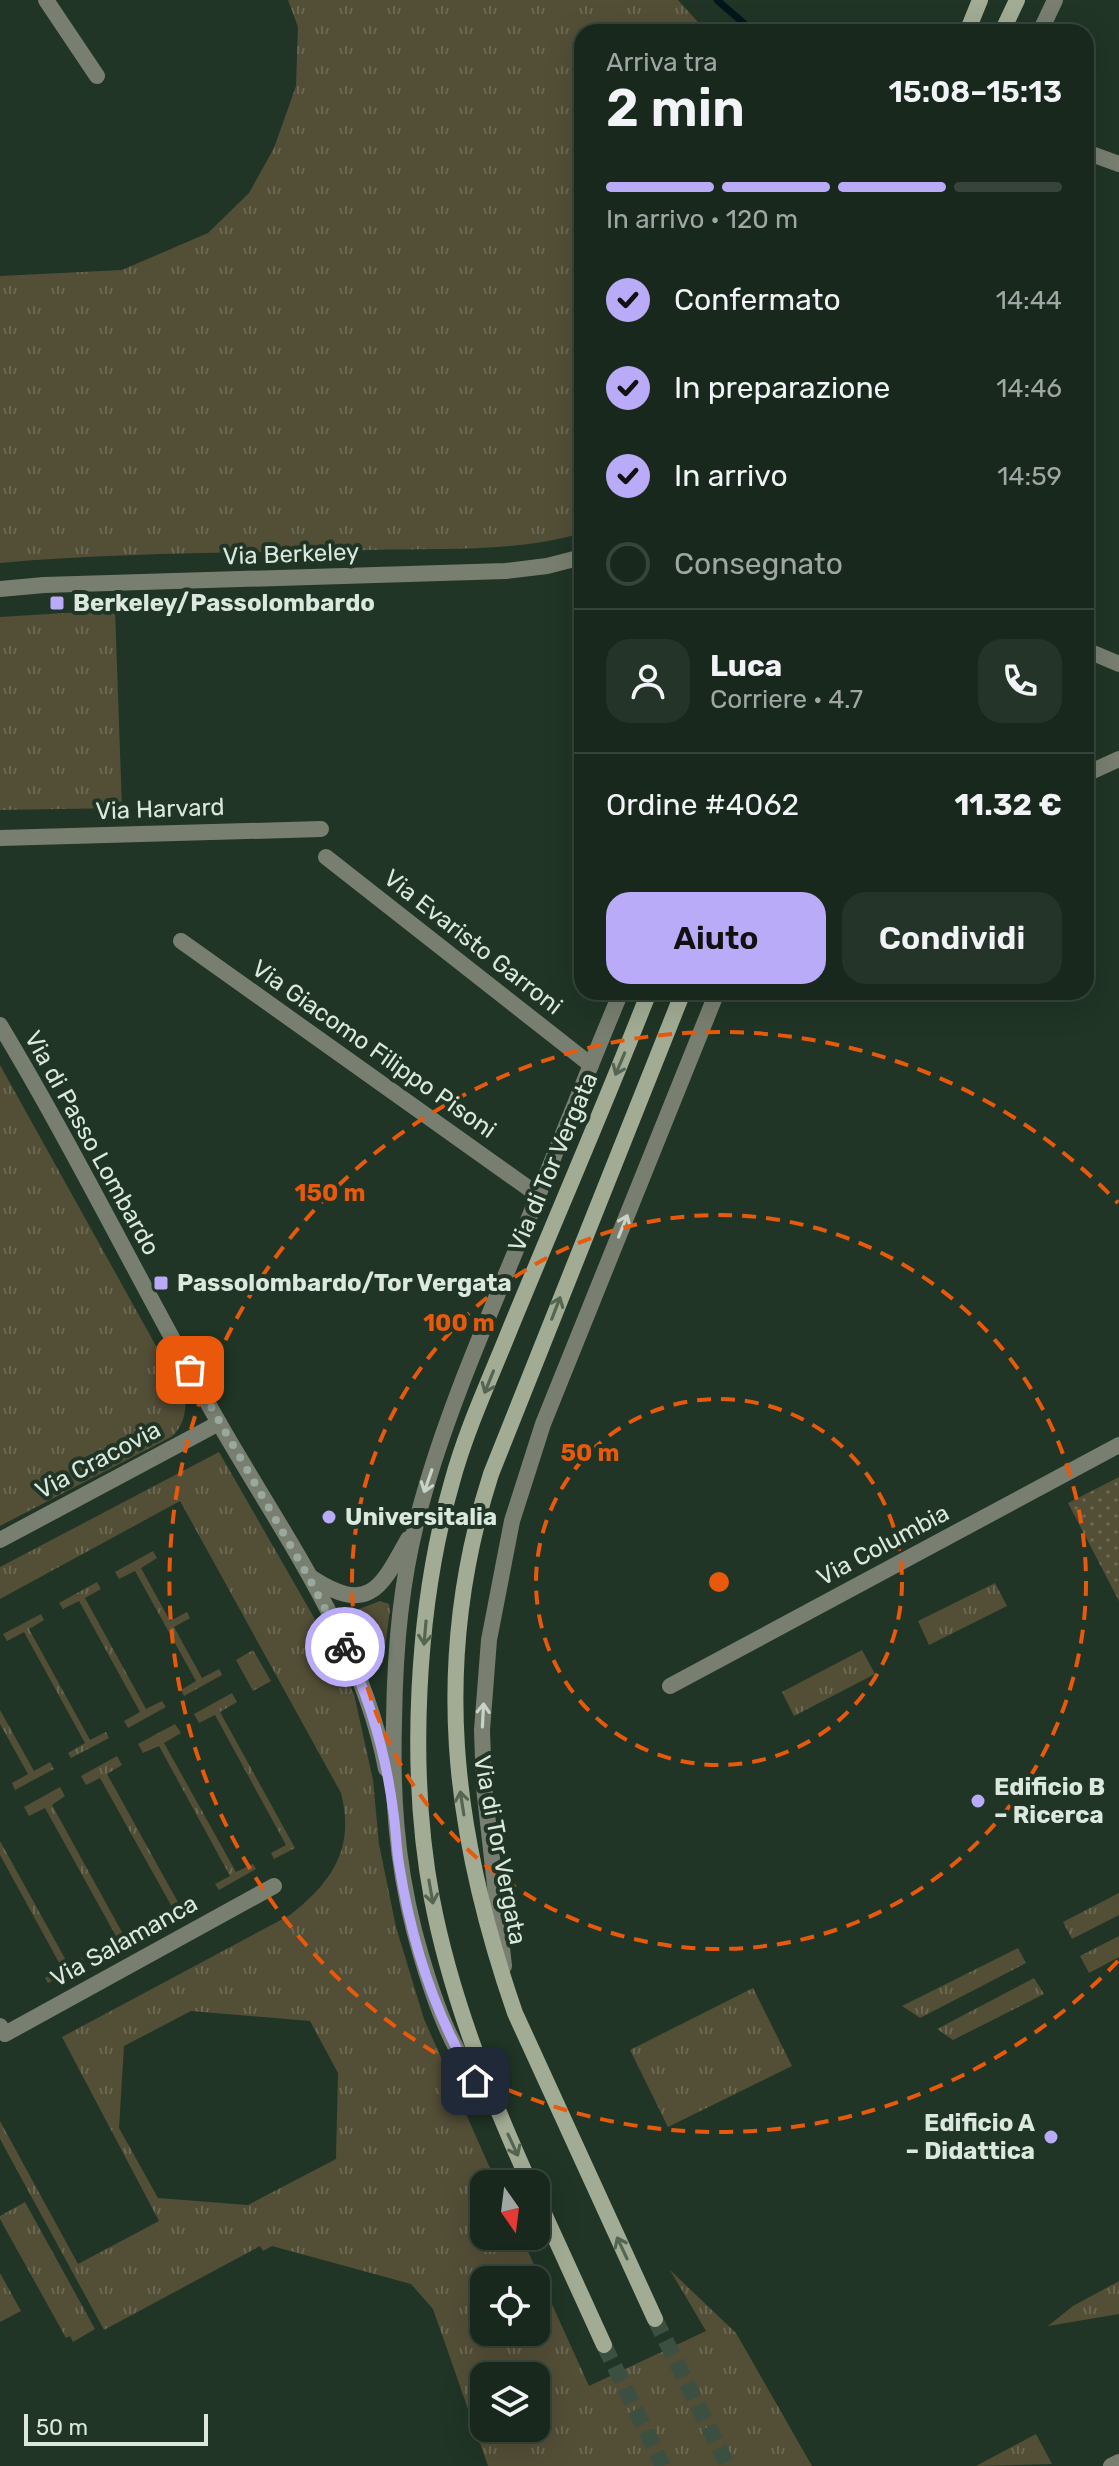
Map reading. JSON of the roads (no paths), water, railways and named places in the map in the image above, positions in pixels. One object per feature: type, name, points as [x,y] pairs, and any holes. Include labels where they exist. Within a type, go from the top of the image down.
[{"type":"main road","points":[[970,24],[980,0]]},
{"type":"main road","points":[[1006,24],[1017,0]]},
{"type":"main road","name":"Via di Tor Vergata","points":[[524,2170],[495,2106],[455,1989],[439,1931],[426,1864],[420,1731],[424,1641],[432,1568],[453,1478],[646,1000]]},
{"type":"main road","name":"Via di Tor Vergata","points":[[655,2319],[548,2085],[506,1987],[491,1942],[472,1861],[456,1759],[455,1672],[467,1566],[491,1474],[680,1000]]},
{"type":"main road","points":[[550,2227],[604,2345]]},
{"type":"street","points":[[46,0],[97,76]]},
{"type":"street","points":[[1044,24],[1055,0]]},
{"type":"street","points":[[1094,155],[1119,164]]},
{"type":"street","name":"Via Berkeley","points":[[0,589],[44,585],[506,571],[574,559]]},
{"type":"street","points":[[1094,653],[1119,664]]},
{"type":"street","points":[[1094,770],[1119,759]]},
{"type":"street","name":"Via Harvard","points":[[0,838],[321,829]]},
{"type":"street","name":"Via Evaristo Garroni","points":[[326,857],[591,1065]]},
{"type":"street","name":"Via Giacomo Filippo Pisoni","points":[[181,941],[538,1195]]},
{"type":"street","name":"Via di Tor Vergata","points":[[394,1810],[395,1647],[400,1602],[416,1524],[477,1345],[618,1000]]},
{"type":"street","name":"Via di Tor Vergata","points":[[506,1987],[484,1787],[482,1740],[489,1640],[506,1548],[518,1498],[543,1424],[714,1000]]},
{"type":"street","name":"Via di Passo Lombardo","points":[[0,1025],[219,1423],[308,1576],[355,1670],[383,1754],[394,1810]]},
{"type":"street","name":"Via Cracovia","points":[[0,1540],[219,1423]]},
{"type":"street","name":"Via Columbia","points":[[670,1686],[1119,1445]]},
{"type":"street","points":[[308,1576],[340,1594],[367,1594],[379,1587],[416,1524]]},
{"type":"street","points":[[394,1810],[405,1895],[434,1998],[456,2050],[495,2106]]},
{"type":"street","name":"Via Salamanca","points":[[0,2026],[5,2034],[274,1886]]},
{"type":"street","points":[[1111,2466],[1119,2462]]},
{"type":"waterway","points":[[717,0],[745,24]]},
{"type":"tunnel","points":[[655,2319],[728,2466]]},
{"type":"tunnel","points":[[604,2345],[663,2466]]},
{"type":"place","name":"Berkeley/Passolombardo","points":[[57,603]]},
{"type":"place","name":"Passolombardo/Tor Vergata","points":[[161,1283]]},
{"type":"place","name":"Universitalia","points":[[329,1517]]},
{"type":"place","name":"Edificio B – Ricerca","points":[[978,1801]]},
{"type":"place","name":"Edificio A – Didattica","points":[[1051,2137]]}]
